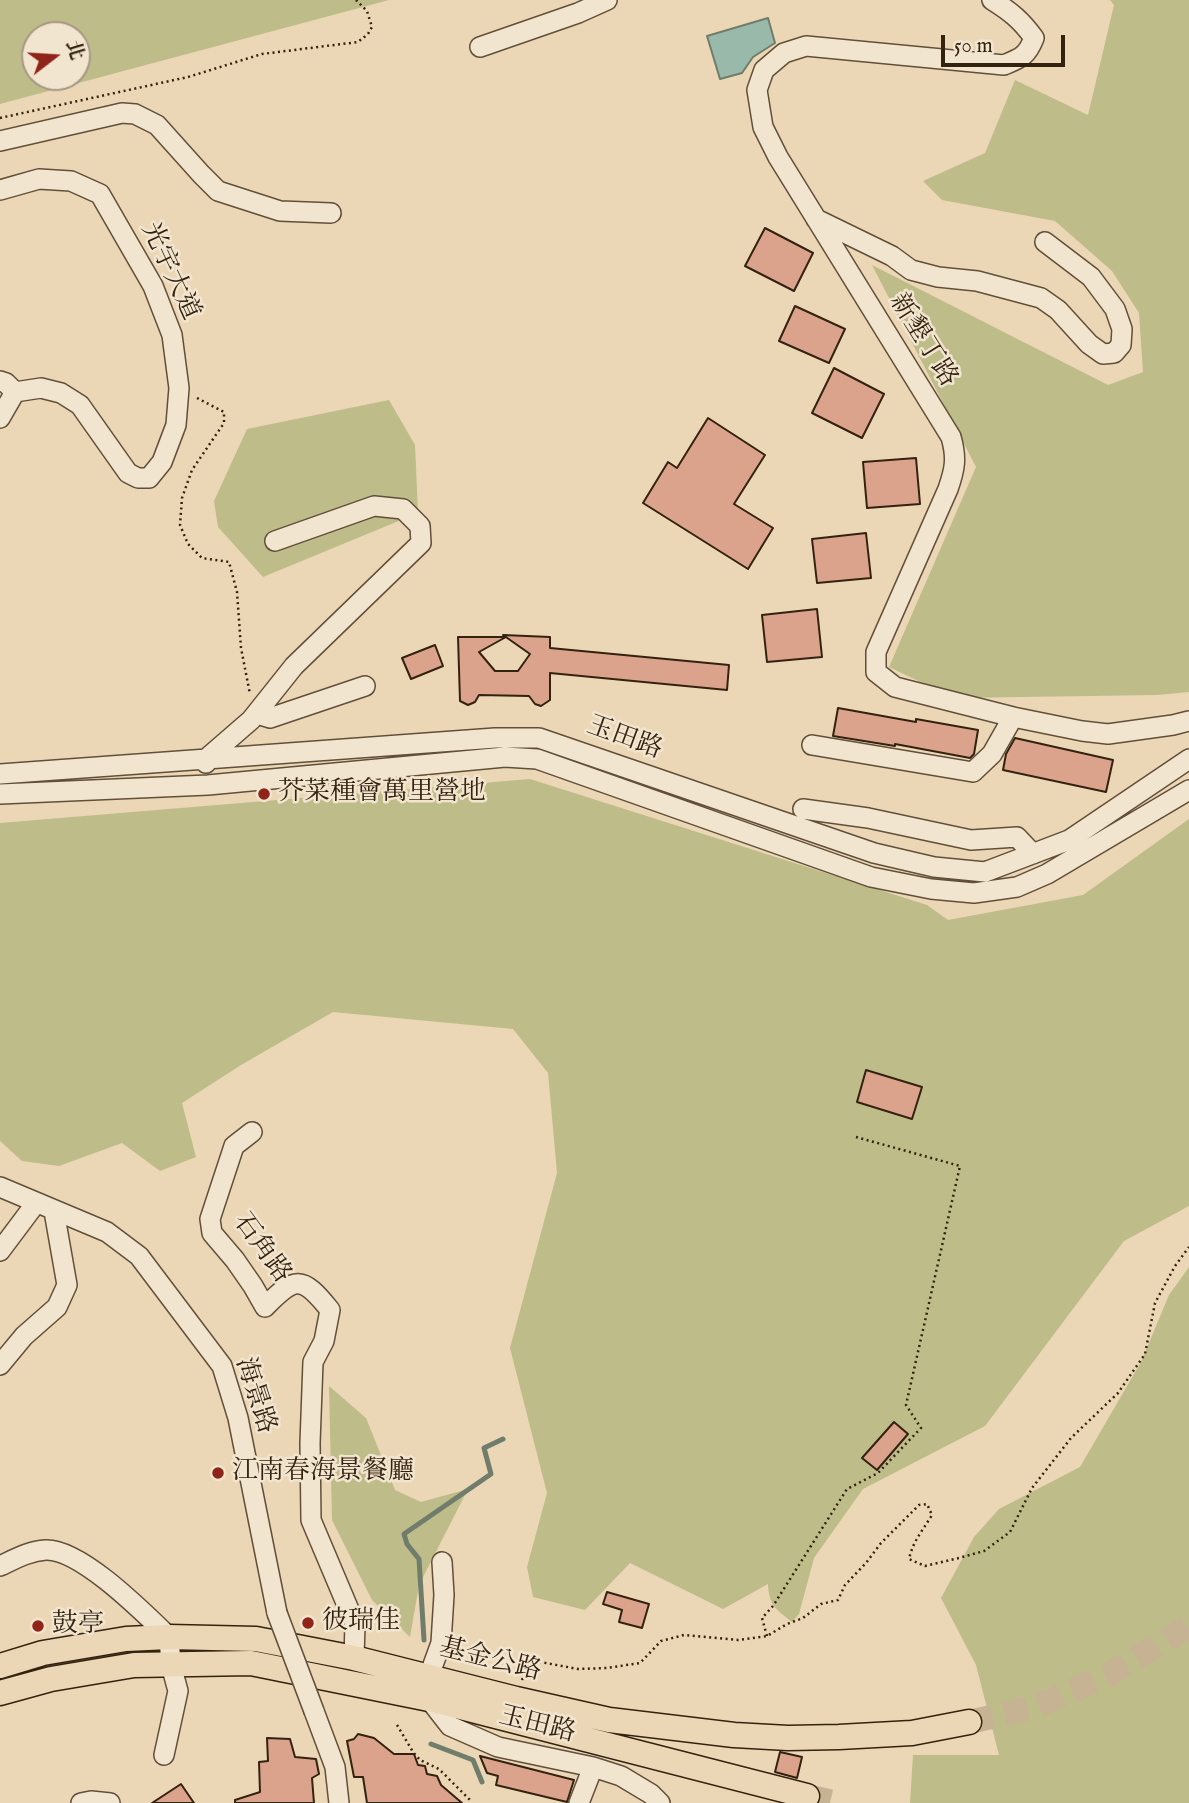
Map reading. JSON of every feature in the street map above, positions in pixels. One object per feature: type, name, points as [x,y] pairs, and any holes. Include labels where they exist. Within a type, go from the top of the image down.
[{"type":"main road","name":"基金公路","points":[[0,1666],[43,1653],[126,1639],[256,1639],[354,1658],[429,1687],[807,1796]]},
{"type":"main road","name":"基金公路","points":[[0,1693],[51,1679],[134,1665],[251,1663],[516,1699],[609,1720],[734,1735],[788,1738],[912,1733],[969,1722]]},
{"type":"street","points":[[480,47],[578,13],[607,0]]},
{"type":"street","name":"新墾丁路","points":[[992,0],[1023,22],[1034,38],[1029,51],[1004,65],[806,46],[784,53],[764,71],[757,90],[763,127],[778,157],[951,437],[955,453],[954,470],[948,489],[876,652],[876,672],[895,687],[1013,717],[1108,734],[1189,721]]},
{"type":"street","points":[[0,141],[122,113],[135,114],[157,125],[218,191],[280,211],[331,213]]},
{"type":"street","name":"光宇大道","points":[[0,190],[40,179],[71,181],[100,194],[153,286],[172,335],[179,388],[176,425],[162,463],[149,478],[138,478],[128,473],[80,405],[61,393],[41,388],[7,387],[0,418]]},
{"type":"street","points":[[815,218],[892,256],[911,270],[938,277],[977,281],[1041,298],[1058,310],[1089,344],[1103,354],[1114,353],[1121,345],[1122,329],[1115,309],[1091,277],[1045,242]]},
{"type":"street","points":[[208,785],[206,760],[257,714],[294,666],[421,543],[420,526],[403,509],[374,506],[275,541]]},
{"type":"street","points":[[257,714],[270,718],[365,686]]},
{"type":"street","points":[[812,745],[973,772],[992,754],[1013,717]]},
{"type":"street","name":"玉田路","points":[[0,774],[495,738],[539,738],[874,853],[934,867],[985,872],[1069,839],[1189,759]]},
{"type":"street","name":"玉田路","points":[[1,789],[208,785],[505,757],[537,759],[871,877],[932,889],[974,893],[1017,887],[1047,874],[1189,790]]},
{"type":"street","points":[[803,809],[868,818],[971,840],[1017,837],[1033,855]]},
{"type":"street","name":"石角路","points":[[252,1132],[234,1146],[210,1219],[212,1233],[235,1260],[265,1307],[283,1289],[295,1283],[304,1284],[330,1310],[324,1341],[313,1362],[311,1520],[355,1624],[354,1658]]},
{"type":"street","name":"海景路","points":[[0,1187],[107,1232],[139,1256],[222,1366],[238,1418],[277,1613],[335,1767],[338,1803]]},
{"type":"street","points":[[0,1251],[45,1207],[67,1285],[57,1307],[24,1336],[0,1365]]},
{"type":"street","points":[[0,1566],[29,1553],[49,1550],[72,1556],[132,1600],[169,1637],[171,1665],[178,1691],[164,1755]]},
{"type":"street","points":[[429,1687],[441,1643],[444,1595],[442,1562]]},
{"type":"street","name":"玉田路","points":[[429,1687],[450,1726],[498,1747],[593,1767],[621,1776],[652,1794],[660,1803]]},
{"type":"street","points":[[579,1803],[593,1767]]},
{"type":"street","points":[[81,1803],[110,1803]]},
{"type":"path","points":[[0,118],[188,77],[262,54],[358,42],[372,27],[367,11],[356,0]]},
{"type":"path","points":[[179,388],[223,412],[224,423],[192,470],[182,498],[180,525],[188,544],[202,558],[229,562],[237,592],[241,648],[248,688],[257,714]]},
{"type":"path","points":[[767,1636],[762,1618],[773,1606],[847,1489],[878,1474],[920,1428],[906,1405],[960,1167],[856,1137]]},
{"type":"path","points":[[516,1699],[525,1672],[535,1661],[579,1668],[607,1668],[640,1663],[661,1642],[684,1636],[738,1640],[767,1636],[803,1618],[821,1604],[838,1600],[845,1585],[881,1542],[919,1504],[928,1504],[932,1515],[918,1534],[909,1559],[925,1566],[984,1551],[1010,1532],[1032,1488],[1071,1438],[1118,1393],[1145,1354],[1155,1303],[1175,1266],[1189,1247]]},
{"type":"path","points":[[397,1725],[420,1760],[439,1769],[470,1800]]},
{"type":"shaded area","points":[[0,0],[389,0],[91,80],[91,21],[21,21],[21,91],[49,91],[0,104]]},
{"type":"shaded area","points":[[1110,0],[1189,0],[1189,692],[1157,695],[954,698],[889,667],[976,467],[872,265],[1108,385],[1143,372],[1139,313],[1112,271],[1055,221],[942,200],[923,181],[985,153],[1015,80],[1088,115],[1114,5]]},
{"type":"shaded area","points":[[768,18],[775,43],[753,57],[742,73],[720,79],[707,36]]},
{"type":"shaded area","points":[[389,400],[415,445],[418,513],[263,577],[218,527],[214,501],[247,429]]},
{"type":"shaded area","points":[[530,779],[927,905],[948,920],[1083,895],[1189,819],[1189,1206],[1124,1241],[985,1426],[863,1489],[814,1558],[799,1614],[792,1622],[774,1606],[768,1584],[723,1609],[630,1563],[585,1610],[533,1597],[527,1567],[547,1493],[510,1348],[557,1173],[548,1073],[513,1029],[333,1012],[182,1103],[196,1157],[160,1171],[122,1143],[59,1166],[22,1161],[0,1141],[0,823]]},
{"type":"shaded area","points":[[1189,1267],[1189,1803],[910,1803],[913,1755],[999,1755],[976,1665],[941,1598],[974,1537],[999,1509],[1080,1467],[1141,1362],[1169,1295]]},
{"type":"shaded area","points":[[329,1386],[366,1418],[395,1490],[421,1502],[468,1489],[419,1585],[410,1637],[372,1600],[332,1520]]},
{"type":"building","points":[[765,228],[813,253],[794,291],[745,266]]},
{"type":"building","points":[[795,306],[845,329],[829,363],[779,341]]},
{"type":"building","points":[[834,368],[884,394],[862,438],[812,413]]},
{"type":"building","points":[[708,418],[765,455],[734,504],[773,528],[748,569],[643,503],[668,462],[677,468]]},
{"type":"building","points":[[916,458],[920,504],[867,508],[863,462]]},
{"type":"building","points":[[866,533],[871,578],[817,583],[812,539]]},
{"type":"building","points":[[817,609],[822,657],[767,662],[762,615]]},
{"type":"building","points":[[503,635],[550,637],[550,648],[729,665],[727,690],[550,673],[550,700],[541,706],[535,704],[529,696],[479,695],[475,702],[468,705],[460,701],[458,637],[506,637]],"holes":[[[506,637],[530,654],[518,671],[495,671],[479,652]]]},
{"type":"building","points":[[435,645],[443,666],[411,679],[402,658]]},
{"type":"building","points":[[838,708],[978,730],[974,754],[970,758],[833,736]]},
{"type":"building","points":[[1015,738],[1113,760],[1106,792],[1003,770],[1006,754]]},
{"type":"building","points":[[866,1070],[922,1087],[912,1119],[857,1102]]},
{"type":"building","points":[[894,1422],[908,1434],[877,1470],[862,1458]]},
{"type":"building","points":[[607,1592],[649,1604],[642,1628],[619,1622],[622,1610],[603,1604]]},
{"type":"building","points":[[358,1734],[374,1738],[394,1754],[414,1754],[418,1765],[425,1766],[427,1774],[437,1776],[441,1785],[462,1803],[367,1803],[363,1777],[354,1777],[347,1741]]},
{"type":"building","points":[[267,1738],[290,1739],[295,1757],[316,1759],[319,1774],[312,1778],[314,1803],[235,1803],[235,1800],[260,1792],[259,1762],[268,1761]]},
{"type":"building","points":[[780,1752],[802,1757],[797,1778],[775,1772]]},
{"type":"building","points":[[480,1756],[574,1780],[567,1802],[496,1785],[498,1776],[487,1773]]},
{"type":"building","points":[[181,1784],[194,1803],[152,1803]]},
{"type":"waterway","points":[[424,1640],[419,1559],[407,1544],[404,1534],[491,1474],[484,1448],[503,1439]]},
{"type":"waterway","points":[[431,1744],[473,1760],[482,1782]]},
{"type":"tunnel","points":[[969,1722],[1035,1707],[1108,1675],[1189,1626]]},
{"type":"tunnel","points":[[807,1796],[837,1803]]},
{"type":"place","name":"芥菜種會萬里營地","points":[[264,794]]},
{"type":"place","name":"江南春海景餐廳","points":[[218,1473]]},
{"type":"place","name":"彼瑞佳","points":[[308,1623]]},
{"type":"place","name":"鼓亭","points":[[38,1626]]}]
